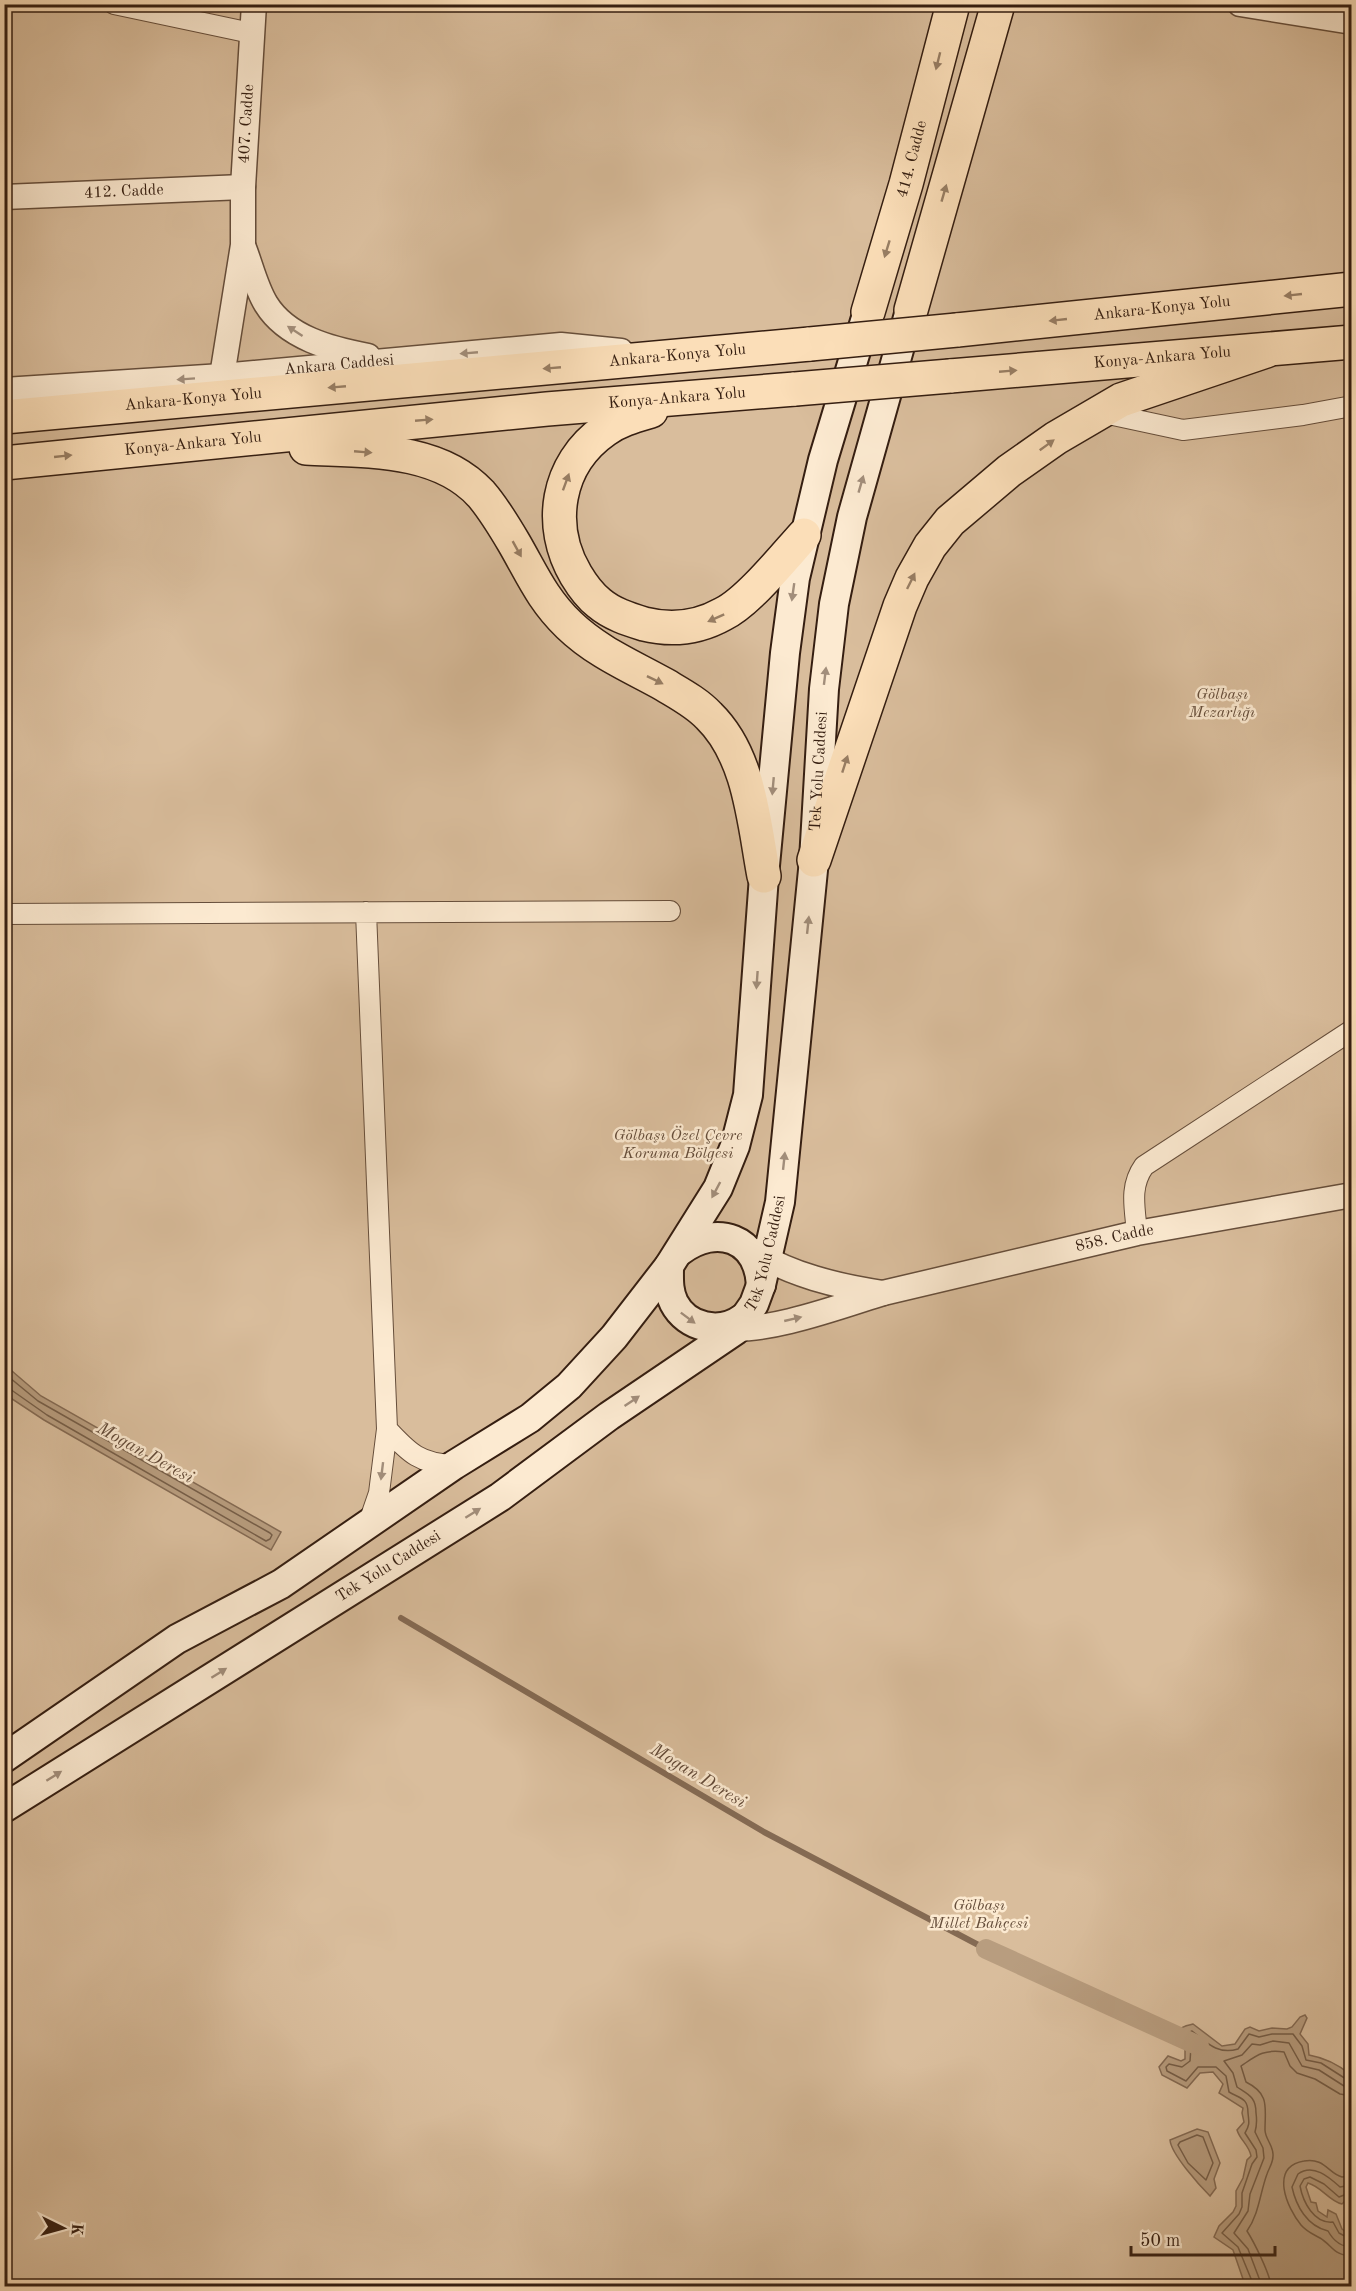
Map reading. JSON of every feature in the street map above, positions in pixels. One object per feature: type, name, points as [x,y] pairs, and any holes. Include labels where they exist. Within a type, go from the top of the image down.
[{"type":"highway","name":"414. Cadde","points":[[867,312],[906,184],[952,4]]},
{"type":"highway","points":[[911,310],[999,4]]},
{"type":"highway","name":"Ankara-Konya Yolu","points":[[4,417],[810,344],[1352,289]]},
{"type":"highway","name":"Konya-Ankara Yolu","points":[[4,463],[199,442],[716,395],[1266,351],[1352,342]]},
{"type":"highway","points":[[814,860],[900,606],[930,546],[950,521],[1009,471],[1098,412],[1139,393],[1266,351]]},
{"type":"highway","points":[[716,395],[627,417],[604,431],[585,447],[565,482],[560,504],[559,527],[563,549],[581,583],[598,602],[615,614],[649,625],[669,628],[689,627],[726,613],[761,582],[804,535]]},
{"type":"highway","points":[[199,442],[403,455],[433,463],[459,476],[480,493],[487,502],[518,550],[536,586],[572,628],[611,658],[689,699],[710,716],[728,740],[740,762],[764,876]]},
{"type":"main road","name":"Tek Yolu Caddesi","points":[[4,1808],[500,1497],[734,1323],[758,1297],[780,1202],[814,860],[824,689],[834,604],[852,517],[911,310]]},
{"type":"main road","points":[[4,1758],[177,1639],[281,1584],[454,1465],[530,1418],[569,1386],[614,1337],[675,1258],[718,1188],[744,1119],[748,1095],[764,876],[785,653],[795,578],[823,460],[867,312]]},
{"type":"main road","points":[[734,1323],[696,1323],[678,1309],[669,1288],[675,1258],[692,1242],[707,1236],[723,1236],[738,1242],[754,1258],[760,1274],[764,1273]]},
{"type":"street","points":[[114,4],[251,33]]},
{"type":"street","name":"407. Cadde","points":[[243,246],[243,187],[254,4]]},
{"type":"street","points":[[1240,4],[1352,22]]},
{"type":"street","name":"412. Cadde","points":[[4,197],[243,187]]},
{"type":"street","points":[[243,246],[265,303],[275,317],[307,339],[332,348],[390,360]]},
{"type":"street","points":[[222,376],[243,246]]},
{"type":"street","name":"Ankara Caddesi","points":[[4,390],[222,376],[561,345],[673,357]]},
{"type":"street","points":[[1098,412],[1183,430],[1352,406]]},
{"type":"street","points":[[4,914],[670,911]]},
{"type":"street","points":[[366,912],[387,1429],[379,1493],[368,1525]]},
{"type":"street","points":[[1137,1233],[1134,1192],[1136,1177],[1144,1166],[1352,1030]]},
{"type":"street","name":"858. Cadde","points":[[734,1323],[818,1313],[883,1293],[1137,1233],[1352,1196]]},
{"type":"street","name":"858. Cadde","points":[[764,1273],[883,1293]]},
{"type":"street","points":[[387,1429],[411,1454],[437,1464],[454,1465]]},
{"type":"green space","name":"Gölbaşı Özel Çevre Koruma Bölgesi","points":[[5,5],[1351,5],[1351,2286],[5,2286]]},
{"type":"water","points":[[5,1365],[41,1396],[281,1532],[271,1550],[44,1420],[9,1397],[5,1392]]},
{"type":"water","points":[[1305,2015],[1307,2018],[1300,2034],[1308,2044],[1309,2055],[1332,2062],[1351,2075],[1351,2195],[1342,2204],[1313,2185],[1308,2183],[1306,2187],[1311,2202],[1316,2203],[1318,2211],[1327,2217],[1328,2210],[1336,2214],[1342,2229],[1351,2235],[1351,2286],[1249,2286],[1243,2279],[1233,2250],[1214,2237],[1219,2226],[1236,2206],[1236,2191],[1243,2178],[1247,2160],[1251,2156],[1237,2130],[1244,2122],[1243,2108],[1219,2093],[1223,2084],[1213,2072],[1200,2073],[1187,2088],[1162,2075],[1159,2067],[1168,2056],[1181,2061],[1185,2059],[1185,2049],[1174,2041],[1173,2037],[1179,2029],[1187,2026],[1193,2024],[1222,2046],[1235,2044],[1245,2029],[1250,2027],[1259,2031],[1272,2028],[1287,2029]]},
{"type":"water","points":[[1197,2129],[1208,2132],[1220,2163],[1214,2179],[1216,2188],[1210,2196],[1180,2161],[1170,2140]]},
{"type":"waterway","name":"Mogan Deresi","points":[[401,1618],[764,1832],[986,1949]]},
{"type":"waterway","points":[[986,1949],[1199,2046]]},
{"type":"park label","name":"Gölbaşı Mezarlığı","points":[[1222,704]]},
{"type":"park label","name":"Gölbaşı Millet Bahçesi","points":[[979,1915]]}]
